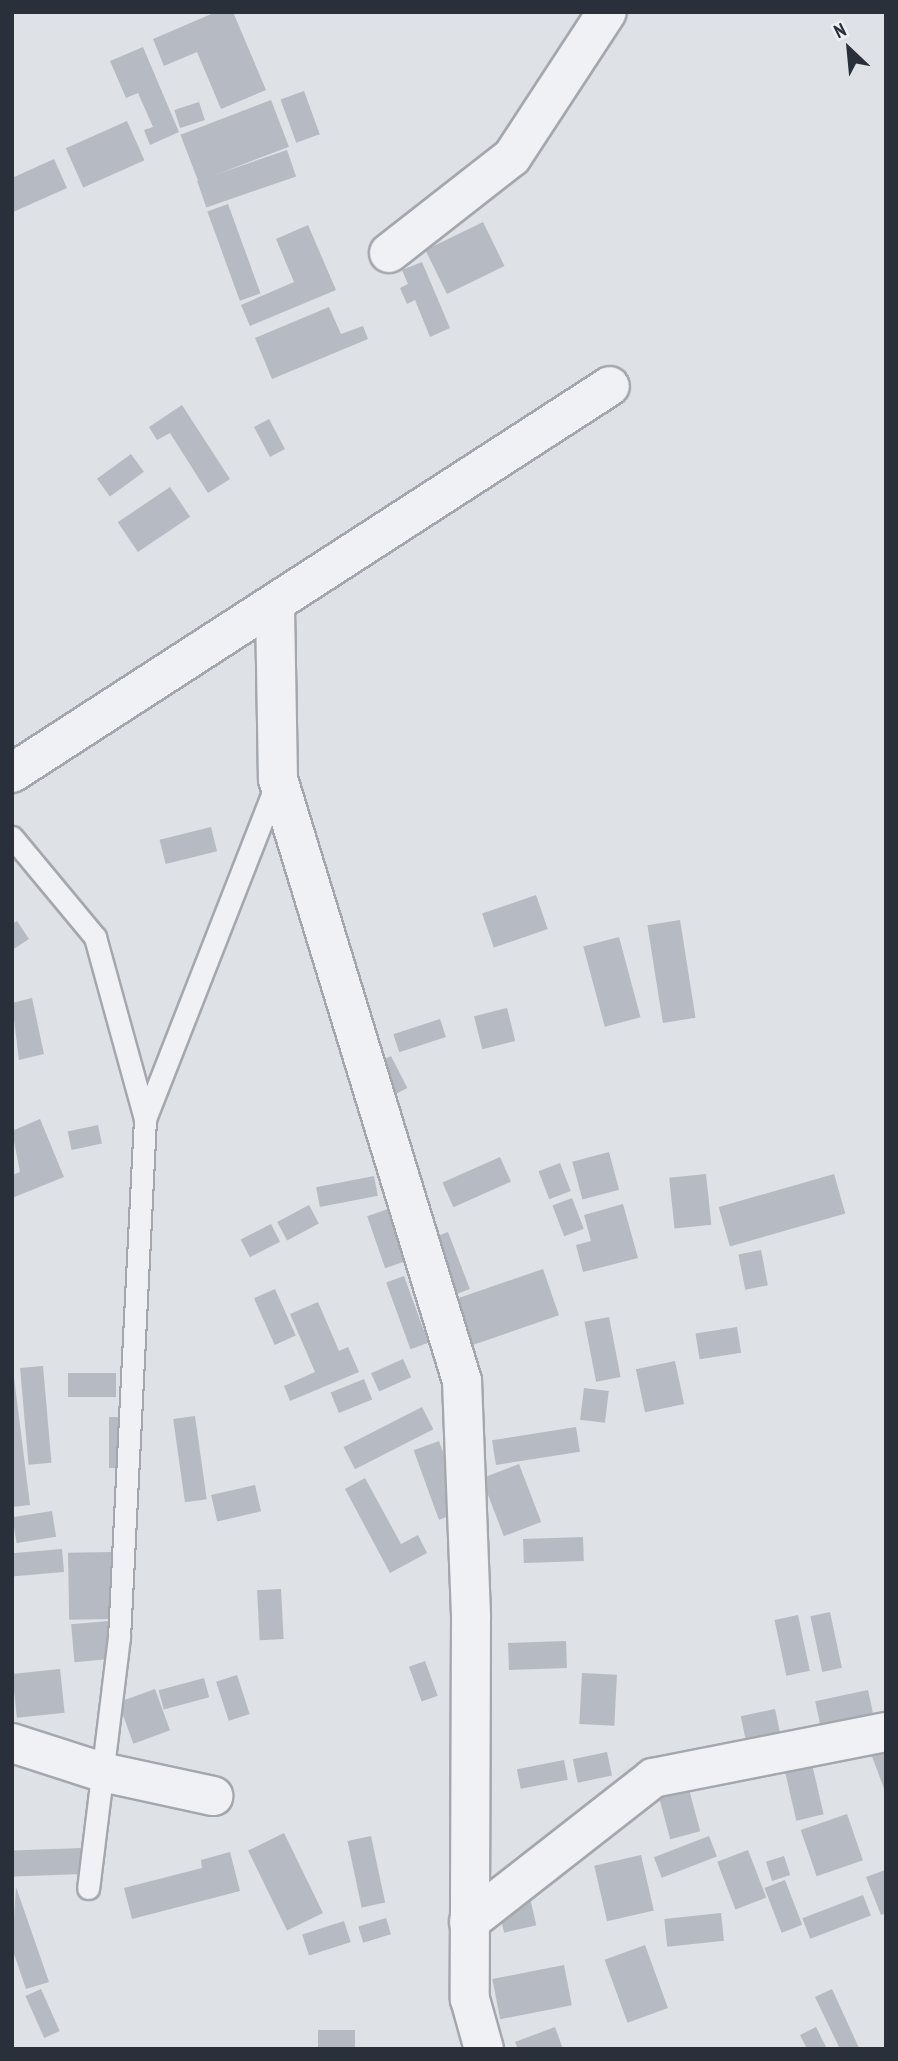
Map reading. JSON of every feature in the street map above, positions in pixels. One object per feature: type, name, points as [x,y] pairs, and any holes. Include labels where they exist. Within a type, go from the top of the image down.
[{"type":"street","points":[[389,253],[512,157],[607,12]]},
{"type":"street","points":[[12,773],[275,608],[610,386]]},
{"type":"street","points":[[275,608],[278,779],[462,1381],[471,1618],[470,1999],[484,2049]]},
{"type":"street","points":[[469,1922],[653,1778],[886,1732]]},
{"type":"street","points":[[12,1744],[102,1772],[214,1796]]},
{"type":"lane","points":[[145,1119],[278,779]]},
{"type":"lane","points":[[12,837],[95,937],[145,1119],[119,1637],[88,1888]]},
{"type":"building","points":[[216,12],[233,12],[266,90],[221,109],[197,52],[164,66],[153,39]]},
{"type":"building","points":[[143,47],[179,132],[150,145],[144,130],[153,127],[138,93],[126,98],[110,61]]},
{"type":"building","points":[[304,91],[320,134],[296,143],[281,100]]},
{"type":"building","points":[[271,100],[289,147],[198,181],[180,135]]},
{"type":"building","points":[[199,102],[205,120],[180,128],[174,110]]},
{"type":"building","points":[[127,121],[144,160],[83,188],[66,148]]},
{"type":"building","points":[[287,150],[296,176],[206,207],[197,181]]},
{"type":"building","points":[[54,159],[67,188],[13,212],[12,178]]},
{"type":"building","points":[[228,204],[260,293],[240,301],[207,212]]},
{"type":"building","points":[[483,222],[504,266],[447,294],[425,250]]},
{"type":"building","points":[[308,225],[336,290],[250,326],[241,305],[294,282],[276,239]]},
{"type":"building","points":[[422,262],[450,328],[430,337],[415,300],[407,304],[400,288],[408,284],[402,270]]},
{"type":"building","points":[[329,307],[341,334],[363,326],[368,339],[272,379],[255,338]]},
{"type":"building","points":[[182,405],[230,479],[208,493],[170,433],[157,440],[149,427]]},
{"type":"building","points":[[269,419],[285,449],[270,457],[254,427]]},
{"type":"building","points":[[131,454],[144,472],[110,496],[97,479]]},
{"type":"building","points":[[170,487],[190,517],[138,552],[118,522]]},
{"type":"building","points":[[211,827],[217,851],[166,864],[160,840]]},
{"type":"building","points":[[536,895],[548,929],[494,948],[482,914]]},
{"type":"building","points":[[680,920],[695,1018],[663,1023],[647,925]]},
{"type":"building","points":[[17,921],[29,939],[12,950],[12,924]]},
{"type":"building","points":[[619,937],[640,1017],[605,1027],[583,947]]},
{"type":"building","points":[[32,998],[44,1054],[19,1060],[12,1003]]},
{"type":"building","points":[[507,1008],[515,1041],[482,1049],[474,1016]]},
{"type":"building","points":[[440,1019],[446,1037],[399,1052],[393,1034]]},
{"type":"building","points":[[391,1056],[407,1088],[393,1095],[377,1063]]},
{"type":"building","points":[[40,1119],[64,1177],[12,1198],[12,1175],[20,1172],[12,1131]]},
{"type":"building","points":[[98,1125],[102,1144],[72,1150],[68,1131]]},
{"type":"building","points":[[609,1152],[619,1190],[582,1200],[572,1162]]},
{"type":"building","points":[[500,1157],[511,1182],[453,1207],[442,1183]]},
{"type":"building","points":[[560,1163],[571,1191],[549,1199],[539,1171]]},
{"type":"building","points":[[706,1174],[711,1225],[675,1229],[669,1178]]},
{"type":"building","points":[[834,1174],[845,1213],[730,1246],[719,1207]]},
{"type":"building","points":[[374,1176],[378,1196],[320,1207],[316,1187]]},
{"type":"building","points":[[572,1198],[584,1229],[564,1236],[552,1206]]},
{"type":"building","points":[[623,1204],[638,1258],[583,1272],[576,1245],[591,1241],[584,1215]]},
{"type":"building","points":[[309,1205],[319,1224],[287,1240],[277,1222]]},
{"type":"building","points":[[388,1209],[406,1261],[385,1268],[367,1216]]},
{"type":"building","points":[[271,1224],[280,1242],[250,1257],[241,1239]]},
{"type":"building","points":[[448,1232],[470,1289],[447,1298],[426,1241]]},
{"type":"building","points":[[761,1250],[768,1285],[745,1290],[738,1254]]},
{"type":"building","points":[[543,1269],[559,1315],[465,1348],[449,1301]]},
{"type":"building","points":[[404,1276],[428,1343],[410,1349],[386,1282]]},
{"type":"building","points":[[275,1289],[296,1336],[275,1345],[254,1298]]},
{"type":"building","points":[[318,1302],[339,1351],[348,1347],[359,1372],[290,1401],[284,1386],[315,1372],[290,1314]]},
{"type":"building","points":[[609,1317],[621,1377],[596,1382],[584,1322]]},
{"type":"building","points":[[737,1327],[741,1353],[700,1359],[696,1334]]},
{"type":"building","points":[[403,1359],[411,1377],[379,1392],[371,1373]]},
{"type":"building","points":[[675,1361],[684,1404],[645,1412],[636,1369]]},
{"type":"building","points":[[43,1366],[51,1463],[29,1465],[20,1368]]},
{"type":"building","points":[[68,1373],[116,1373],[116,1397],[68,1397]]},
{"type":"building","points":[[14,1378],[30,1505],[12,1507],[12,1379]]},
{"type":"building","points":[[364,1379],[372,1399],[339,1413],[331,1392]]},
{"type":"building","points":[[584,1388],[609,1391],[605,1423],[580,1420]]},
{"type":"building","points":[[422,1407],[433,1429],[355,1469],[344,1447]]},
{"type":"building","points":[[195,1416],[207,1499],[185,1502],[173,1419]]},
{"type":"building","points":[[109,1417],[127,1417],[127,1468],[109,1468]]},
{"type":"building","points":[[576,1427],[580,1452],[496,1465],[492,1440]]},
{"type":"building","points":[[439,1441],[464,1511],[439,1520],[414,1450]]},
{"type":"building","points":[[519,1464],[541,1522],[504,1536],[482,1478]]},
{"type":"building","points":[[365,1478],[401,1544],[418,1535],[427,1553],[390,1573],[345,1489]]},
{"type":"building","points":[[255,1485],[261,1511],[217,1521],[211,1495]]},
{"type":"building","points":[[52,1511],[56,1537],[17,1543],[12,1517]]},
{"type":"building","points":[[583,1537],[584,1561],[524,1563],[523,1539]]},
{"type":"building","points":[[62,1549],[64,1572],[14,1576],[12,1553]]},
{"type":"building","points":[[112,1552],[113,1619],[69,1620],[68,1553]]},
{"type":"building","points":[[281,1589],[284,1639],[260,1640],[257,1590]]},
{"type":"building","points":[[830,1612],[842,1668],[822,1672],[810,1616]]},
{"type":"building","points":[[798,1615],[810,1671],[786,1676],[775,1620]]},
{"type":"building","points":[[109,1621],[112,1659],[74,1662],[71,1624]]},
{"type":"building","points":[[566,1641],[567,1668],[509,1670],[508,1643]]},
{"type":"building","points":[[425,1661],[438,1696],[422,1702],[409,1667]]},
{"type":"building","points":[[60,1669],[65,1713],[17,1718],[12,1674]]},
{"type":"building","points":[[582,1673],[617,1675],[614,1726],[579,1724]]},
{"type":"building","points":[[237,1675],[250,1714],[229,1721],[216,1682]]},
{"type":"building","points":[[204,1678],[209,1697],[164,1709],[159,1690]]},
{"type":"building","points":[[155,1689],[170,1730],[133,1744],[118,1702]]},
{"type":"building","points":[[868,1690],[874,1718],[821,1730],[815,1701]]},
{"type":"building","points":[[775,1709],[780,1733],[746,1741],[741,1716]]},
{"type":"building","points":[[886,1745],[886,1794],[870,1751]]},
{"type":"building","points":[[809,1751],[824,1814],[796,1821],[782,1757]]},
{"type":"building","points":[[607,1752],[612,1775],[578,1783],[573,1759]]},
{"type":"building","points":[[564,1760],[568,1780],[521,1789],[517,1769]]},
{"type":"building","points":[[687,1782],[700,1831],[670,1839],[657,1790]]},
{"type":"building","points":[[847,1814],[863,1860],[817,1876],[801,1830]]},
{"type":"building","points":[[284,1833],[323,1913],[287,1931],[248,1851]]},
{"type":"building","points":[[371,1836],[385,1903],[362,1908],[348,1841]]},
{"type":"building","points":[[709,1836],[717,1857],[662,1878],[654,1857]]},
{"type":"building","points":[[82,1848],[83,1874],[13,1876],[12,1850]]},
{"type":"building","points":[[748,1850],[766,1898],[735,1909],[717,1862]]},
{"type":"building","points":[[230,1852],[240,1891],[132,1919],[124,1888],[202,1868],[201,1860]]},
{"type":"building","points":[[641,1855],[654,1911],[607,1921],[594,1866]]},
{"type":"building","points":[[784,1856],[790,1875],[772,1881],[766,1862]]},
{"type":"building","points":[[885,1870],[886,1913],[881,1915],[866,1877]]},
{"type":"building","points":[[785,1880],[802,1925],[782,1933],[764,1888]]},
{"type":"building","points":[[16,1887],[49,1982],[26,1989],[12,1948]]},
{"type":"building","points":[[863,1895],[871,1916],[810,1939],[802,1918]]},
{"type":"building","points":[[530,1898],[536,1925],[504,1933],[498,1905]]},
{"type":"building","points":[[721,1913],[724,1941],[667,1947],[664,1919]]},
{"type":"building","points":[[386,1918],[391,1934],[363,1943],[358,1926]]},
{"type":"building","points":[[344,1921],[351,1942],[309,1956],[302,1935]]},
{"type":"building","points":[[645,1945],[668,2008],[628,2023],[605,1960]]},
{"type":"building","points":[[564,1965],[572,2005],[500,2019],[492,1979]]},
{"type":"building","points":[[41,1989],[60,2031],[44,2038],[25,1996]]},
{"type":"building","points":[[832,1989],[858,2049],[840,2049],[815,1997]]},
{"type":"building","points":[[555,2027],[563,2049],[518,2049],[515,2042]]},
{"type":"building","points":[[816,2027],[827,2049],[807,2049],[800,2035]]},
{"type":"building","points":[[318,2030],[355,2030],[355,2049],[318,2049]]}]
